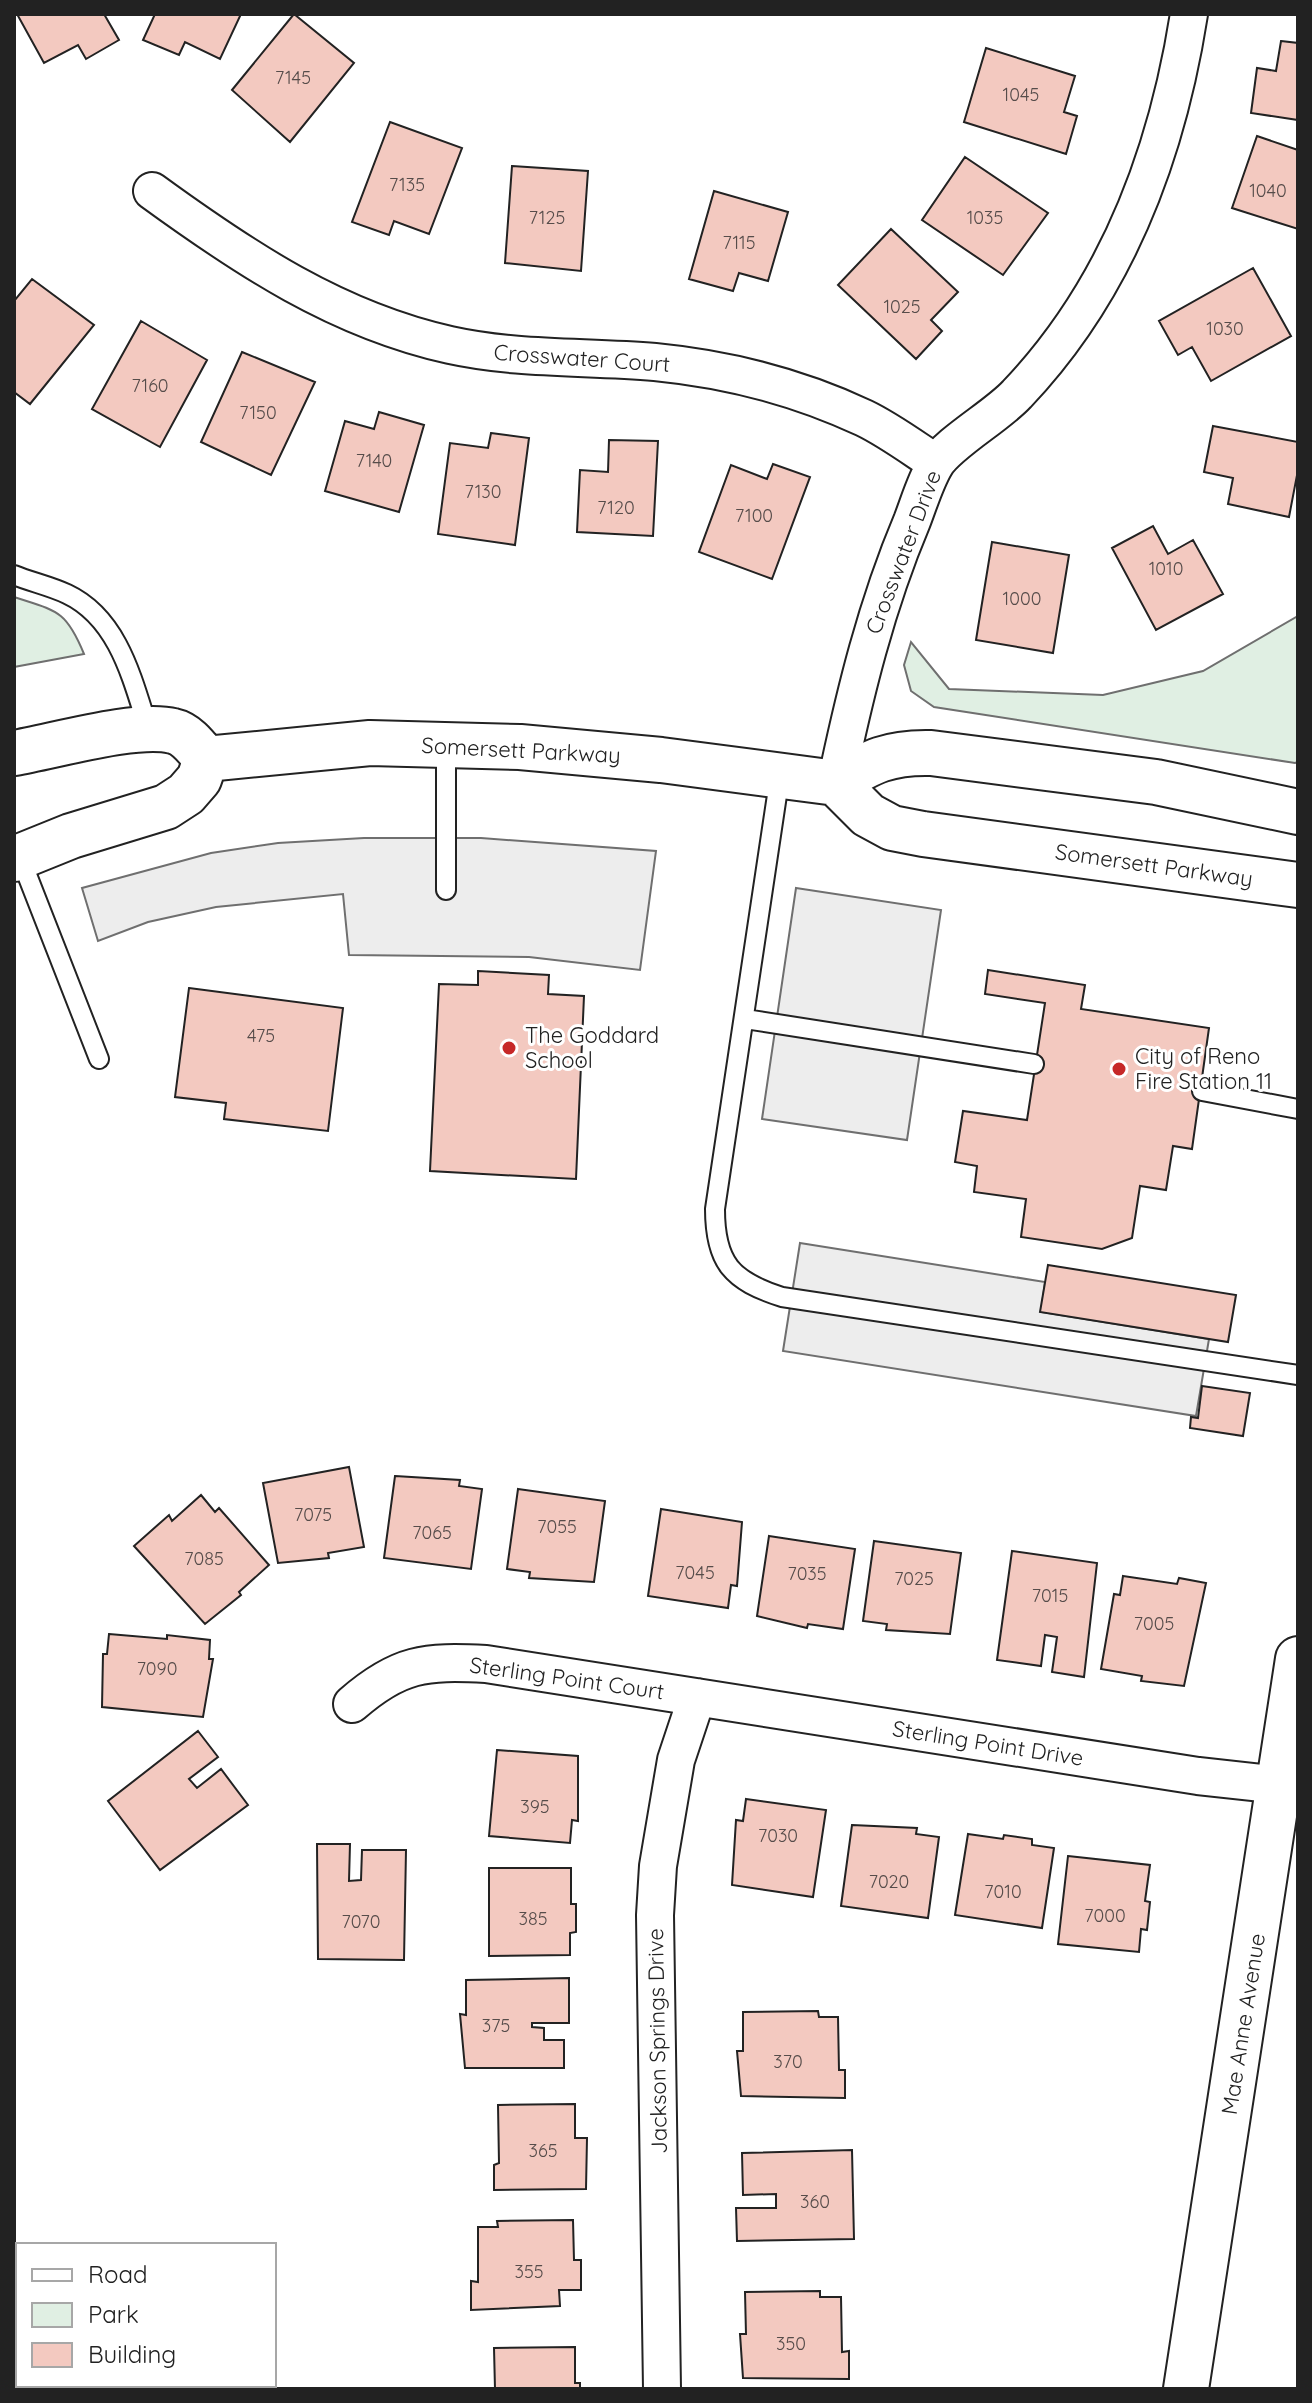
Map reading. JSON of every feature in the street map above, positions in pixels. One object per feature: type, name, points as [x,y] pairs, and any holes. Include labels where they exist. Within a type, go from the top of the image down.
[{"type":"main road","points":[[14,753],[148,728],[176,731],[194,744],[206,759],[199,779],[186,794],[166,807],[84,832],[17,858]]},
{"type":"main road","name":"Somersett Parkway","points":[[206,759],[354,744],[446,744],[606,754],[836,783],[868,815],[892,828],[1298,885]]},
{"type":"main road","points":[[836,783],[876,759],[904,752],[931,753],[1156,782],[1298,812]]},
{"type":"main road","name":"Mae Anne Avenue","points":[[1186,2389],[1298,1659]]},
{"type":"street","name":"Crosswater Drive","points":[[836,783],[864,656],[890,574],[936,463],[1017,395],[1082,315],[1152,175],[1181,66],[1189,14]]},
{"type":"street","name":"Crosswater Court","points":[[152,191],[230,248],[296,288],[369,321],[449,345],[537,359],[653,362],[725,372],[796,390],[866,419],[936,463]]},
{"type":"street","name":"Sterling Point Court","points":[[352,1704],[380,1680],[414,1666],[447,1662],[486,1664],[697,1697]]},
{"type":"street","name":"Sterling Point Drive","points":[[697,1697],[1198,1776],[1280,1785]]},
{"type":"street","name":"Jackson Springs Drive","points":[[662,2389],[655,1915],[658,1866],[676,1760],[697,1697]]},
{"type":"lane","points":[[14,575],[67,594],[106,623],[133,681],[148,728]]},
{"type":"lane","points":[[446,744],[446,890]]},
{"type":"lane","points":[[780,775],[715,1209],[715,1232],[721,1256],[733,1274],[758,1289],[782,1297],[1298,1375]]},
{"type":"lane","points":[[17,858],[99,1059]]},
{"type":"lane","points":[[745,1019],[1034,1064]]},
{"type":"lane","points":[[1202,1091],[1298,1109]]},
{"type":"green space","points":[[14,597],[58,614],[72,628],[84,654],[14,667]]},
{"type":"green space","points":[[1298,616],[1298,762],[1295,763],[934,707],[911,691],[904,665],[911,642],[949,689],[1103,695],[1203,671]]},
{"type":"shaded area","points":[[364,838],[481,838],[656,851],[640,970],[529,957],[349,955],[343,894],[216,907],[148,922],[98,941],[82,888],[211,853],[278,843]]},
{"type":"shaded area","points":[[796,888],[941,910],[907,1140],[762,1119]]},
{"type":"shaded area","points":[[800,1243],[1045,1282],[1041,1312],[1209,1339],[1196,1416],[783,1351]]},
{"type":"building","points":[[17,14],[104,14],[119,40],[86,59],[78,45],[44,63]]},
{"type":"building","points":[[155,14],[241,14],[220,59],[185,42],[179,55],[143,40]]},
{"type":"building","points":[[294,14],[354,63],[290,142],[232,90]]},
{"type":"building","points":[[1281,41],[1298,43],[1298,120],[1251,113],[1257,68],[1276,71]]},
{"type":"building","points":[[986,48],[1075,76],[1064,112],[1077,116],[1066,154],[964,122]]},
{"type":"building","points":[[390,122],[462,148],[429,234],[394,221],[389,235],[352,222]]},
{"type":"building","points":[[1257,136],[1298,150],[1298,229],[1232,208]]},
{"type":"building","points":[[965,157],[1048,213],[1003,275],[922,220]]},
{"type":"building","points":[[512,166],[588,171],[581,271],[505,263]]},
{"type":"building","points":[[714,191],[788,212],[768,281],[739,273],[733,291],[689,279]]},
{"type":"building","points":[[891,229],[958,292],[931,320],[942,331],[916,359],[838,285]]},
{"type":"building","points":[[1253,268],[1291,336],[1211,381],[1192,347],[1178,355],[1159,321]]},
{"type":"building","points":[[32,279],[94,325],[30,404],[14,392],[14,301]]},
{"type":"building","points":[[141,321],[207,360],[160,447],[92,409]]},
{"type":"building","points":[[242,352],[315,382],[271,475],[201,442]]},
{"type":"building","points":[[379,412],[424,425],[399,512],[325,491],[345,421],[374,429]]},
{"type":"building","points":[[1213,426],[1298,442],[1298,470],[1289,517],[1228,504],[1233,478],[1204,472]]},
{"type":"building","points":[[491,433],[529,438],[515,545],[438,534],[450,443],[488,448]]},
{"type":"building","points":[[609,440],[658,441],[653,536],[577,532],[580,470],[608,472]]},
{"type":"building","points":[[773,464],[810,477],[772,579],[699,552],[731,465],[767,479]]},
{"type":"building","points":[[1153,526],[1168,554],[1193,540],[1223,594],[1156,630],[1112,548]]},
{"type":"building","points":[[992,542],[1069,555],[1053,653],[976,640]]},
{"type":"building","name":"City of Reno Fire Station 11","points":[[988,970],[1085,985],[1081,1009],[1209,1028],[1192,1149],[1173,1146],[1166,1190],[1140,1186],[1132,1238],[1102,1249],[1021,1237],[1026,1199],[974,1192],[977,1166],[955,1162],[963,1111],[1027,1120],[1045,1003],[985,994]]},
{"type":"building","name":"The Goddard School","points":[[478,971],[549,975],[548,994],[584,996],[576,1179],[430,1171],[439,984],[478,985]]},
{"type":"building","points":[[189,988],[343,1008],[328,1131],[224,1119],[226,1103],[175,1097]]},
{"type":"building","points":[[1048,1265],[1236,1295],[1228,1342],[1040,1312]]},
{"type":"building","points":[[1202,1386],[1250,1393],[1243,1436],[1190,1428],[1191,1417],[1198,1418]]},
{"type":"building","points":[[349,1467],[364,1547],[328,1553],[329,1558],[278,1563],[263,1483]]},
{"type":"building","points":[[395,1476],[460,1480],[459,1486],[482,1489],[471,1569],[384,1558]]},
{"type":"building","points":[[518,1489],[605,1501],[594,1582],[529,1578],[530,1572],[507,1569]]},
{"type":"building","points":[[201,1495],[215,1512],[219,1508],[269,1565],[239,1592],[241,1595],[205,1624],[134,1546],[169,1515],[172,1521]]},
{"type":"building","points":[[661,1509],[742,1522],[737,1586],[731,1585],[728,1608],[648,1596]]},
{"type":"building","points":[[769,1536],[855,1549],[843,1629],[808,1624],[807,1628],[757,1616]]},
{"type":"building","points":[[874,1541],[961,1553],[950,1634],[886,1630],[887,1624],[863,1621]]},
{"type":"building","points":[[1012,1551],[1097,1563],[1084,1677],[1052,1672],[1057,1637],[1045,1635],[1041,1666],[997,1660]]},
{"type":"building","points":[[1123,1576],[1177,1584],[1179,1578],[1206,1583],[1184,1686],[1141,1681],[1142,1676],[1101,1669],[1114,1594],[1120,1595]]},
{"type":"building","points":[[109,1634],[167,1639],[167,1635],[210,1640],[209,1659],[213,1659],[203,1717],[102,1707],[103,1654],[107,1654]]},
{"type":"building","points":[[198,1731],[218,1757],[189,1779],[197,1788],[221,1769],[248,1805],[160,1870],[108,1801]]},
{"type":"building","points":[[497,1750],[578,1756],[578,1821],[572,1820],[570,1843],[489,1836]]},
{"type":"building","points":[[746,1799],[826,1810],[813,1897],[732,1885],[736,1820],[743,1821]]},
{"type":"building","points":[[852,1825],[917,1828],[916,1834],[939,1837],[928,1918],[841,1906]]},
{"type":"building","points":[[968,1834],[1032,1839],[1032,1845],[1054,1848],[1042,1928],[955,1915]]},
{"type":"building","points":[[317,1844],[350,1844],[349,1881],[361,1880],[362,1850],[406,1850],[404,1960],[318,1959]]},
{"type":"building","points":[[1068,1856],[1150,1865],[1145,1901],[1150,1902],[1147,1930],[1141,1929],[1139,1952],[1058,1944]]},
{"type":"building","points":[[489,1868],[571,1868],[571,1904],[576,1904],[576,1932],[570,1933],[570,1955],[489,1956]]},
{"type":"building","points":[[569,1978],[569,2023],[532,2023],[532,2027],[544,2028],[544,2040],[564,2040],[564,2068],[465,2068],[460,2014],[466,2015],[466,1980]]},
{"type":"building","points":[[818,2011],[819,2017],[838,2017],[839,2070],[845,2070],[845,2098],[741,2096],[737,2051],[743,2051],[743,2012]]},
{"type":"building","points":[[575,2104],[575,2138],[587,2138],[586,2189],[494,2190],[494,2165],[499,2163],[498,2105]]},
{"type":"building","points":[[852,2150],[854,2239],[737,2241],[736,2208],[776,2208],[776,2194],[743,2195],[742,2153]]},
{"type":"building","points":[[573,2220],[574,2260],[581,2260],[581,2290],[559,2290],[560,2306],[471,2310],[471,2281],[478,2282],[478,2227],[498,2227],[497,2221]]},
{"type":"building","points":[[16,2266],[14,2355],[14,2267]]},
{"type":"building","points":[[820,2291],[820,2297],[841,2297],[842,2352],[849,2351],[849,2379],[743,2378],[740,2334],[746,2334],[745,2292]]},
{"type":"building","points":[[575,2347],[575,2383],[580,2383],[580,2389],[495,2389],[494,2348]]},
{"type":"place","name":"The Goddard School","points":[[509,1048]]},
{"type":"place","name":"City of Reno Fire Station 11","points":[[1119,1069]]}]
